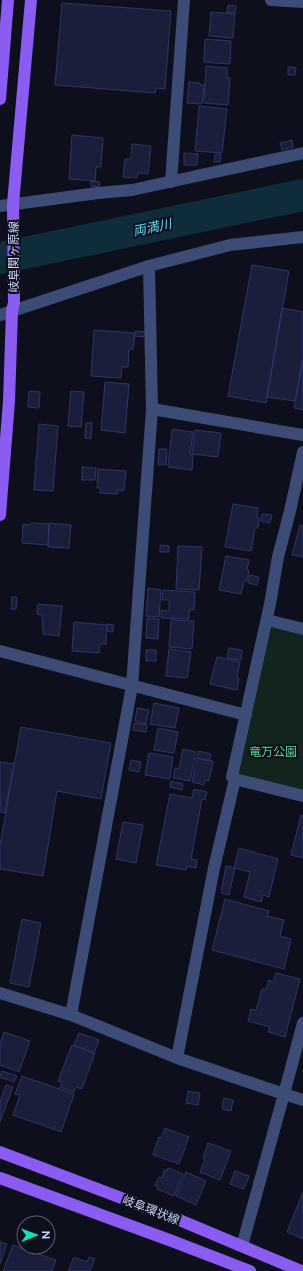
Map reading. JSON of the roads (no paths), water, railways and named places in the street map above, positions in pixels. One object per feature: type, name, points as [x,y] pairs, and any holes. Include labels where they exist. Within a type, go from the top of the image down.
[{"type":"main road","points":[[0,99],[8,0]]},
{"type":"main road","name":"岐阜関ヶ原線","points":[[0,515],[9,401],[13,307],[14,204],[31,0]]},
{"type":"main road","name":"岐阜環状線","points":[[0,1152],[177,1219],[301,1271]]},
{"type":"main road","name":"岐阜環状線","points":[[0,1178],[236,1268],[250,1271]]},
{"type":"street","points":[[170,182],[184,0]]},
{"type":"street","points":[[271,0],[303,2]]},
{"type":"street","points":[[0,206],[132,190],[303,153]]},
{"type":"street","points":[[0,315],[13,307],[150,266],[230,245],[303,237]]},
{"type":"street","points":[[71,1015],[132,686],[152,409],[150,266]]},
{"type":"street","points":[[152,409],[303,435]]},
{"type":"street","points":[[177,1058],[214,868],[235,779],[232,777],[267,620],[278,557],[303,452]]},
{"type":"street","points":[[267,620],[303,629]]},
{"type":"street","points":[[0,651],[246,715]]},
{"type":"street","points":[[235,779],[303,796]]},
{"type":"street","points":[[0,993],[71,1015],[177,1058],[303,1100]]},
{"type":"street","points":[[242,1246],[303,1023]]},
{"type":"waterway","name":"両満川","points":[[0,258],[303,195]]},
{"type":"park label","name":"竜万公園","points":[[273,752]]}]
